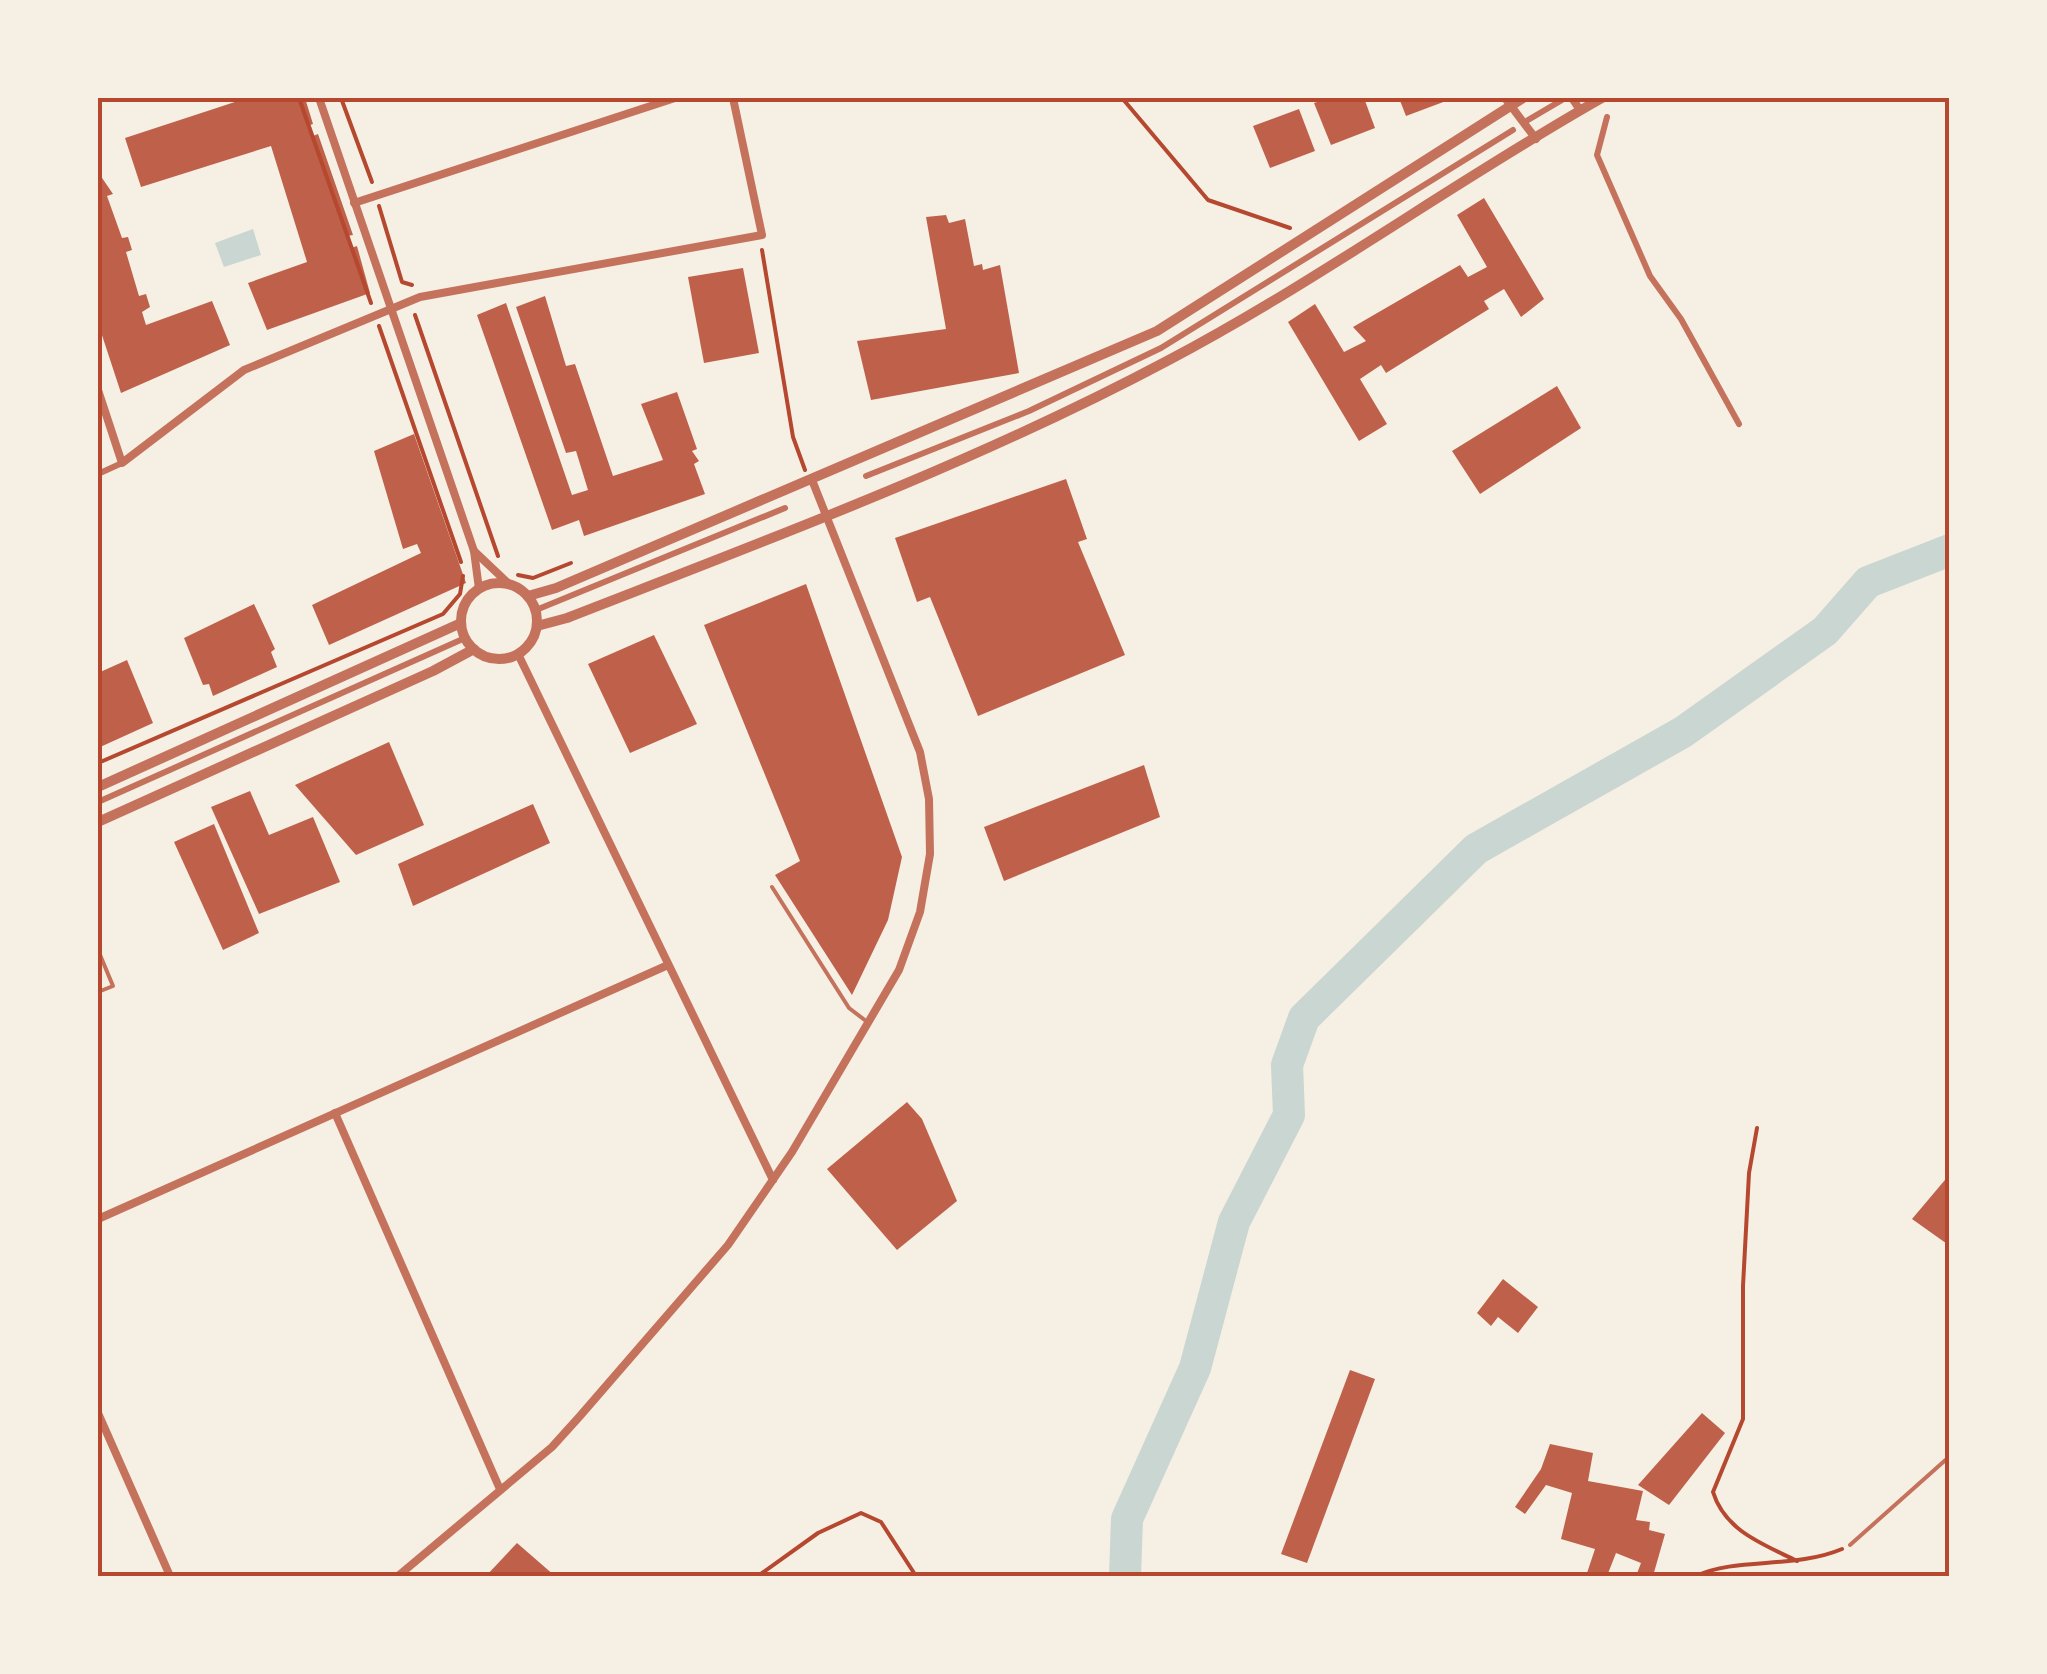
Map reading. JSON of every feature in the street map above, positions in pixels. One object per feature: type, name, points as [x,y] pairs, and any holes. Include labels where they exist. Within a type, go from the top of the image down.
[{"type":"street","points":[[319,98],[474,551],[478,589]]},
{"type":"street","points":[[354,203],[675,98]]},
{"type":"street","points":[[98,474],[122,463],[244,370],[420,297],[762,235],[734,98]]},
{"type":"street","points":[[528,596],[556,588],[812,480],[1156,331],[1508,101],[1524,98]]},
{"type":"street","points":[[537,626],[568,618],[828,516],[1041,425],[1171,359],[1602,98]]},
{"type":"street","points":[[1528,120],[1567,99],[1580,110]]},
{"type":"street","points":[[1508,101],[1536,139]]},
{"type":"street","points":[[1607,117],[1597,155],[1650,276],[1680,320],[1739,424]]},
{"type":"street","points":[[866,476],[1029,411],[1160,348],[1513,130]]},
{"type":"street","points":[[98,390],[122,463]]},
{"type":"street","points":[[398,1576],[499,1487],[552,1447],[648,1343],[728,1244],[773,1180],[899,970],[920,912],[930,854],[930,799],[920,752],[812,480]]},
{"type":"street","points":[[536,610],[785,508]]},
{"type":"street","points":[[474,551],[512,579],[536,610],[533,639],[518,654],[498,659],[474,649],[465,638],[462,624],[466,601],[478,589],[512,579]]},
{"type":"street","points":[[98,787],[462,624]]},
{"type":"street","points":[[98,802],[465,638]]},
{"type":"street","points":[[98,822],[474,649]]},
{"type":"street","points":[[518,654],[773,1180]]},
{"type":"street","points":[[98,1219],[668,965]]},
{"type":"street","points":[[336,1113],[499,1487]]},
{"type":"street","points":[[98,1413],[170,1576]]},
{"type":"lane","points":[[772,887],[848,1008],[869,1023]]},
{"type":"lane","points":[[98,950],[112,986],[98,992]]},
{"type":"lane","points":[[1850,1545],[1950,1456]]},
{"type":"path","points":[[98,762],[443,614],[460,594],[464,572],[299,98]]},
{"type":"path","points":[[341,98],[402,282],[416,286],[420,297],[424,310],[415,315],[502,567]]},
{"type":"path","points":[[1122,98],[1208,200],[1308,234]]},
{"type":"path","points":[[762,235],[761,260],[798,462],[812,480]]},
{"type":"path","points":[[512,579],[533,578],[572,563]]},
{"type":"path","points":[[1757,1128],[1748,1173],[1743,1419],[1712,1492],[1718,1508],[1745,1535],[1797,1562]]},
{"type":"path","points":[[758,1576],[818,1533],[861,1513],[881,1522],[916,1576]]},
{"type":"path","points":[[1696,1576],[1712,1569],[1797,1562],[1850,1545]]},
{"type":"shaded area","points":[[253,229],[261,255],[224,267],[215,243]]},
{"type":"building","points":[[247,98],[305,98],[313,124],[307,126],[313,136],[318,134],[353,235],[347,236],[351,248],[357,246],[370,293],[267,330],[248,283],[307,262],[271,146],[141,187],[125,138]]},
{"type":"building","points":[[1329,98],[1364,98],[1375,128],[1331,145],[1314,103]]},
{"type":"building","points":[[1399,98],[1454,98],[1406,116]]},
{"type":"building","points":[[1299,109],[1315,151],[1270,168],[1253,126]]},
{"type":"building","points":[[98,172],[113,194],[107,196],[122,238],[128,237],[132,250],[126,252],[139,296],[146,294],[150,307],[142,312],[146,325],[212,301],[230,345],[121,393],[98,323]]},
{"type":"building","points":[[1484,198],[1544,299],[1521,317],[1504,289],[1484,301],[1489,309],[1386,373],[1381,365],[1360,379],[1387,424],[1359,441],[1288,322],[1315,304],[1344,352],[1366,341],[1353,327],[1460,265],[1468,277],[1487,267],[1457,215]]},
{"type":"building","points":[[946,215],[949,223],[965,219],[974,266],[982,264],[983,270],[1000,265],[1019,373],[871,400],[857,341],[946,329],[926,217]]},
{"type":"building","points":[[743,268],[759,353],[704,363],[688,277]]},
{"type":"building","points":[[545,296],[566,366],[575,364],[613,476],[663,460],[641,404],[677,392],[697,449],[692,451],[699,461],[694,464],[705,494],[584,536],[579,520],[552,530],[477,315],[506,303],[572,495],[588,490],[576,451],[566,453],[516,307]]},
{"type":"building","points":[[1557,386],[1581,428],[1480,494],[1452,451]]},
{"type":"building","points":[[414,434],[466,583],[329,645],[312,605],[421,553],[417,544],[403,549],[374,451]]},
{"type":"building","points":[[1066,479],[1087,539],[1078,542],[1125,655],[978,716],[930,597],[917,602],[895,538]]},
{"type":"building","points":[[806,584],[902,857],[888,920],[852,995],[775,875],[800,861],[704,625]]},
{"type":"building","points":[[254,604],[275,649],[271,652],[277,667],[213,696],[209,684],[203,685],[184,638]]},
{"type":"building","points":[[654,635],[697,724],[630,753],[588,664]]},
{"type":"building","points":[[127,660],[153,723],[98,748],[98,673]]},
{"type":"building","points":[[389,742],[424,825],[356,855],[295,785]]},
{"type":"building","points":[[1144,765],[1160,817],[1004,881],[984,827]]},
{"type":"building","points":[[250,791],[269,835],[313,817],[340,882],[259,914],[211,807]]},
{"type":"building","points":[[533,804],[550,843],[413,906],[398,864]]},
{"type":"building","points":[[214,824],[259,933],[223,950],[174,842]]},
{"type":"building","points":[[907,1102],[922,1119],[957,1201],[897,1250],[827,1169]]},
{"type":"building","points":[[1950,1174],[1950,1246],[1912,1219]]},
{"type":"building","points":[[1503,1279],[1538,1307],[1518,1333],[1498,1317],[1491,1326],[1477,1313]]},
{"type":"building","points":[[1350,1370],[1375,1379],[1307,1563],[1281,1554]]},
{"type":"building","points":[[1702,1413],[1725,1433],[1669,1505],[1638,1485]]},
{"type":"building","points":[[1550,1444],[1593,1453],[1588,1481],[1643,1491],[1636,1520],[1650,1522],[1649,1530],[1665,1534],[1653,1576],[1636,1576],[1641,1563],[1616,1553],[1607,1576],[1587,1573],[1595,1549],[1561,1539],[1572,1493],[1546,1485],[1525,1514],[1515,1507],[1541,1469]]},
{"type":"building","points":[[517,1543],[555,1576],[486,1576]]},
{"type":"waterway","points":[[1125,1576],[1127,1519],[1195,1368],[1234,1222],[1289,1115],[1287,1065],[1304,1018],[1476,849],[1683,732],[1825,631],[1868,582],[1950,550]]}]
